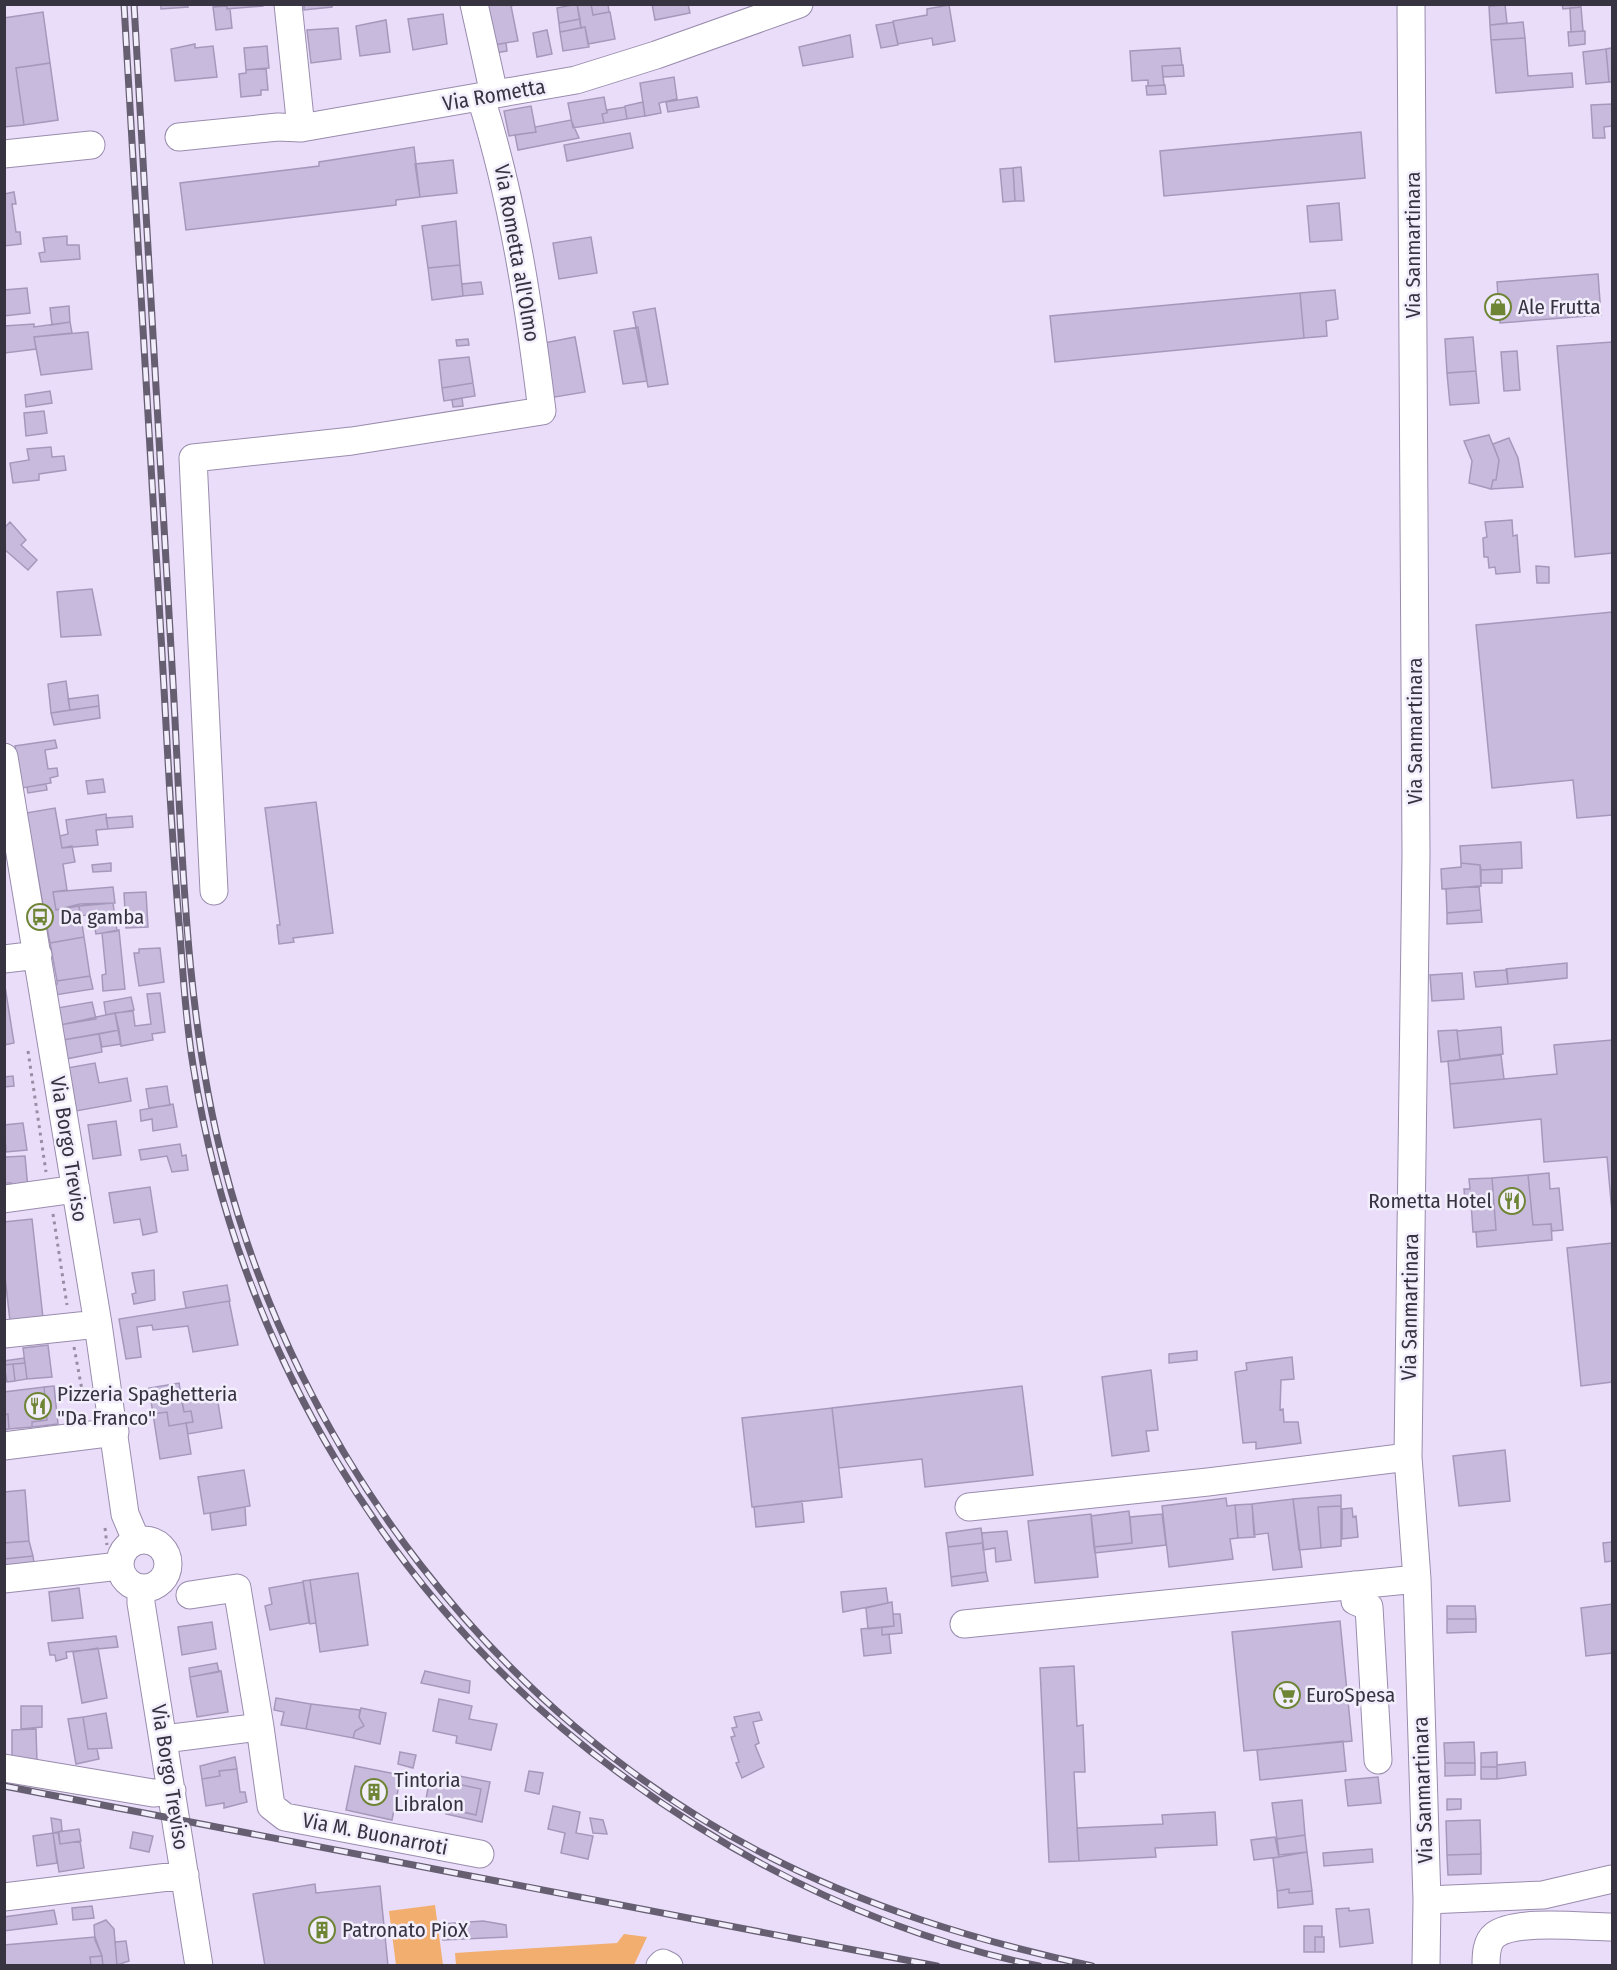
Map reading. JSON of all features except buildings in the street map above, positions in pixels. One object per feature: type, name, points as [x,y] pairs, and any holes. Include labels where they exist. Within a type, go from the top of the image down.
[{"type":"street","points":[[288,4],[301,128]]},
{"type":"street","name":"Via Rometta all'Olmo","points":[[214,891],[196,571],[193,458],[352,441],[542,411],[527,294],[487,96],[474,4]]},
{"type":"street","name":"Via Rometta","points":[[179,136],[278,127],[301,128],[576,80],[656,55],[799,4]]},
{"type":"street","name":"Via Sanmartinara","points":[[1411,4],[1416,855],[1408,1457],[1417,1579],[1426,1965]]},
{"type":"street","points":[[4,154],[91,145]]},
{"type":"street","name":"Via Borgo Treviso","points":[[4,757],[8,797],[38,955],[98,1324],[125,1514],[136,1540]]},
{"type":"street","points":[[4,959],[38,955]]},
{"type":"street","points":[[4,1199],[76,1189]]},
{"type":"street","points":[[4,1334],[98,1324]]},
{"type":"street","points":[[4,1446],[115,1432]]},
{"type":"street","points":[[969,1507],[1208,1482],[1408,1457]]},
{"type":"street","points":[[136,1540],[151,1540],[158,1544],[163,1548],[168,1562],[160,1581],[141,1588],[129,1583],[120,1566],[125,1547],[136,1540]]},
{"type":"street","points":[[4,1579],[120,1566]]},
{"type":"street","points":[[964,1624],[1417,1579]]},
{"type":"street","points":[[1354,1585],[1355,1600],[1369,1607],[1378,1760]]},
{"type":"street","name":"Via Borgo Treviso","points":[[141,1588],[141,1603],[199,1965]]},
{"type":"street","name":"Via M. Buonarroti","points":[[190,1595],[237,1588],[271,1806],[285,1817],[480,1854]]},
{"type":"street","points":[[164,1739],[260,1727]]},
{"type":"street","points":[[4,1768],[153,1792],[172,1791]]},
{"type":"street","points":[[4,1897],[185,1875]]},
{"type":"street","points":[[1426,1900],[1543,1895],[1607,1882]]},
{"type":"street","points":[[1486,1965],[1488,1943],[1495,1935],[1505,1930],[1541,1926],[1612,1927]]},
{"type":"street","points":[[660,1965],[663,1963],[669,1965]]},
{"type":"shaded area","points":[[435,1905],[443,1965],[396,1965],[389,1911]]},
{"type":"shaded area","points":[[624,1934],[647,1937],[634,1965],[456,1965],[455,1953],[617,1943]]},
{"type":"railway","points":[[124,4],[172,823],[188,1033],[215,1169],[246,1270],[287,1368],[337,1461],[395,1549],[462,1631],[537,1706],[619,1773],[716,1838],[819,1892],[872,1916],[926,1936],[982,1953],[1039,1966]]},
{"type":"railway","points":[[134,4],[183,864],[200,1048],[224,1165],[257,1272],[302,1375],[356,1473],[420,1565],[493,1650],[575,1727],[664,1794],[760,1852],[840,1890],[964,1933],[1092,1966]]},
{"type":"railway","points":[[4,1786],[937,1966]]},
{"type":"place","name":"Ale Frutta","points":[[1498,307]]},
{"type":"place","name":"Da gamba","points":[[40,917]]},
{"type":"place","name":"Rometta Hotel","points":[[1512,1201]]},
{"type":"place","name":"Pizzeria Spaghetteria \"Da Franco\"","points":[[38,1406]]},
{"type":"place","name":"EuroSpesa","points":[[1287,1695]]},
{"type":"place","name":"Tintoria Libralon","points":[[374,1792]]},
{"type":"place","name":"Patronato PioX","points":[[322,1930]]}]
